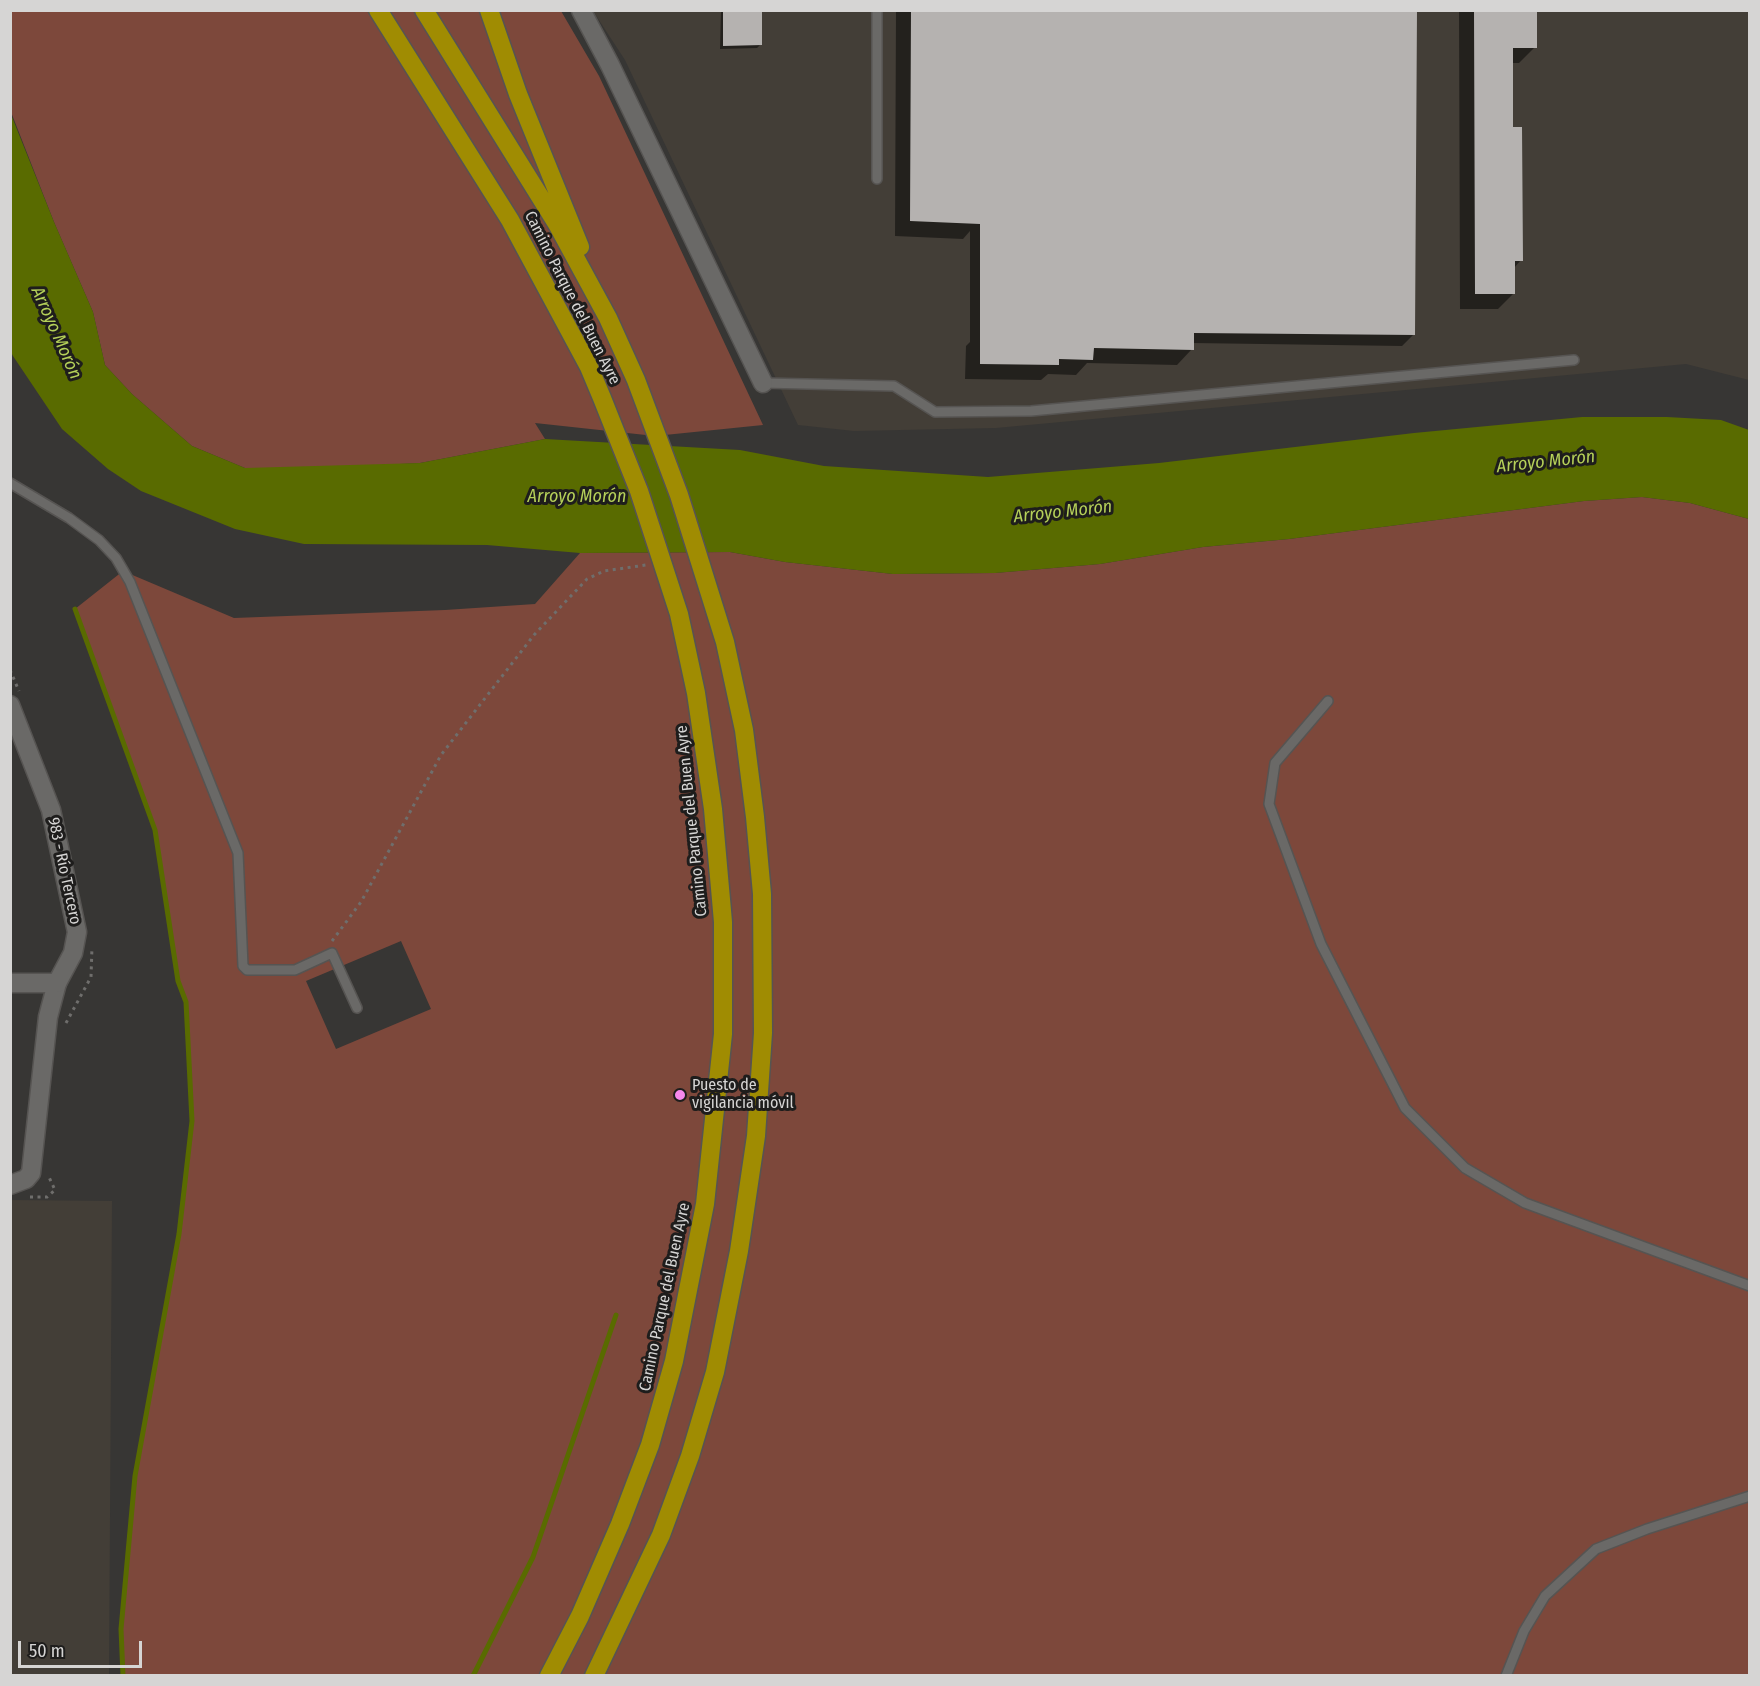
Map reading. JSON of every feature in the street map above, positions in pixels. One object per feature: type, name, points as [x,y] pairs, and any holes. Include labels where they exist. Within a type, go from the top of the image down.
[{"type":"highway","name":"Camino Parque del Buen Ayre","points":[[378,10],[510,220],[589,367],[639,491],[679,614],[696,693],[714,820],[723,922],[723,1023],[705,1204],[674,1361],[650,1445],[620,1524],[580,1616],[549,1676]]},
{"type":"highway","name":"Camino Parque del Buen Ayre","points":[[424,10],[556,224],[608,318],[636,380],[655,436],[680,495],[701,557],[725,642],[744,730],[762,894],[763,1033],[756,1136],[740,1251],[709,1393],[690,1456],[661,1535],[594,1676]]},
{"type":"highway","points":[[489,10],[518,94],[608,318]]},
{"type":"street","points":[[581,10],[610,65],[763,383]]},
{"type":"street","name":"983 - Río Tercero","points":[[10,705],[53,818],[77,932],[73,953],[57,983],[48,1017],[31,1173],[18,1182]]},
{"type":"street","points":[[10,982],[57,983]]},
{"type":"lane","points":[[877,10],[877,179]]},
{"type":"lane","points":[[763,383],[894,386],[935,412],[1031,411],[1574,360]]},
{"type":"lane","points":[[10,483],[69,518],[99,540],[116,558],[130,582],[238,853],[243,966],[247,970],[295,970],[332,953],[357,1008]]},
{"type":"lane","points":[[1328,701],[1275,763],[1269,804],[1321,944],[1405,1108],[1465,1168],[1525,1203],[1749,1286]]},
{"type":"lane","points":[[1506,1676],[1524,1631],[1545,1596],[1596,1549],[1647,1529],[1749,1496]]},
{"type":"path","points":[[314,963],[361,902],[441,755],[534,635],[587,579],[604,571],[635,567],[661,557]]},
{"type":"shaded area","points":[[11,11],[561,11],[599,76],[763,425],[655,436],[535,423],[545,439],[420,463],[322,468],[245,468],[192,446],[132,394],[105,365],[93,312],[54,222],[11,112]]},
{"type":"shaded area","points":[[593,11],[1749,11],[1749,380],[1686,364],[996,428],[854,431],[798,425],[625,60]]},
{"type":"shaded area","points":[[1642,497],[1690,503],[1749,519],[1749,1675],[123,1675],[121,1629],[135,1476],[179,1234],[192,1121],[186,1002],[178,981],[155,830],[75,609],[123,571],[234,618],[445,610],[535,604],[580,553],[730,552],[785,562],[893,574],[995,573],[1100,564],[1203,547],[1289,539],[1584,501]],"holes":[[[401,941],[431,1009],[336,1049],[306,981]]]},
{"type":"shaded area","points":[[11,1200],[112,1201],[109,1675],[11,1675]]},
{"type":"water","name":"Arroyo Morón","points":[[10,112],[93,312],[105,365],[132,394],[192,446],[245,468],[420,463],[545,439],[740,450],[824,466],[988,477],[1159,463],[1414,433],[1582,417],[1667,417],[1721,420],[1749,430],[1749,519],[1690,503],[1642,497],[1584,501],[1289,539],[1203,547],[1100,564],[995,573],[893,574],[785,562],[730,552],[580,553],[487,545],[304,544],[235,529],[141,491],[108,469],[62,429],[13,356],[10,350]]},
{"type":"building","points":[[723,10],[762,10],[762,45],[723,46]]},
{"type":"building","points":[[911,10],[1417,10],[1415,335],[1194,333],[1194,350],[1094,348],[1093,360],[1059,359],[1059,365],[980,364],[980,224],[910,221]]},
{"type":"building","points":[[1474,10],[1537,10],[1537,48],[1513,48],[1513,127],[1522,127],[1523,261],[1515,261],[1515,294],[1475,294]]},
{"type":"waterway","points":[[75,609],[155,830],[178,981],[186,1002],[192,1121],[179,1234],[135,1476],[121,1629],[123,1676]]},
{"type":"waterway","points":[[473,1676],[533,1557],[616,1315]]},
{"type":"place","name":"Puesto de vigilancia móvil","points":[[680,1095]]}]
